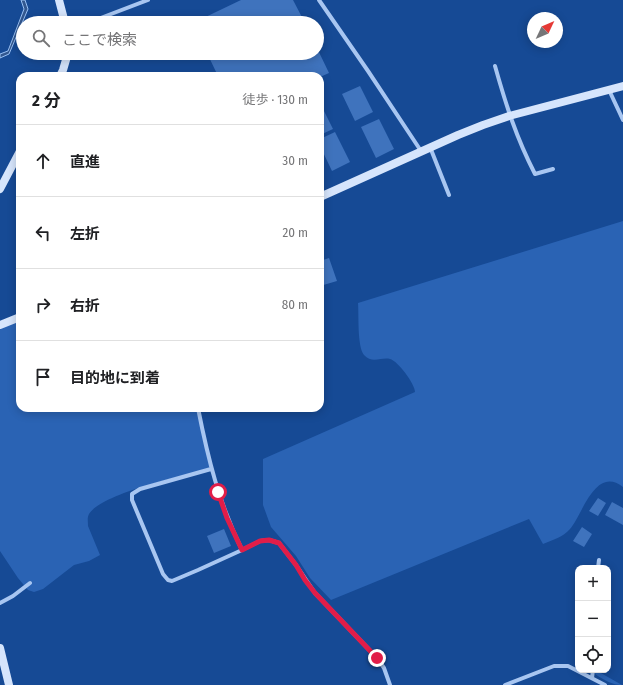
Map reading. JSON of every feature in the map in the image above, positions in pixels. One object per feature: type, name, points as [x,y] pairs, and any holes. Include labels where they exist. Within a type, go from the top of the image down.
[{"type":"street","points":[[59,0],[63,16]]},
{"type":"street","points":[[106,16],[148,0]]},
{"type":"street","points":[[319,0],[421,152]]},
{"type":"street","points":[[62,72],[66,60]]},
{"type":"street","points":[[495,66],[509,116],[522,148],[535,174],[553,169]]},
{"type":"street","points":[[324,195],[476,127],[509,116],[623,86]]},
{"type":"street","points":[[609,90],[623,120]]},
{"type":"street","points":[[430,147],[449,195]]},
{"type":"street","points":[[0,189],[16,159]]},
{"type":"street","points":[[0,326],[16,319]]},
{"type":"street","points":[[199,412],[207,455],[227,518],[242,550]]},
{"type":"street","points":[[212,469],[148,486],[137,490],[132,494],[131,497],[133,505],[163,574],[168,580],[172,580],[188,575],[260,541],[269,540],[279,543],[315,593],[377,658],[384,668],[390,685]]},
{"type":"street","points":[[598,565],[599,560]]},
{"type":"street","points":[[0,603],[13,596],[30,583]]},
{"type":"street","points":[[0,648],[9,685]]},
{"type":"street","points":[[505,685],[554,666],[568,666],[605,685]]},
{"type":"street","points":[[592,678],[593,673]]},
{"type":"shaded area","points":[[21,0],[25,0],[28,9],[25,16],[21,16],[24,9]]},
{"type":"shaded area","points":[[16,30],[16,37],[9,54],[0,58],[0,54],[8,51]]},
{"type":"shaded area","points":[[623,221],[623,487],[613,482],[605,482],[597,487],[590,495],[575,523],[567,532],[554,540],[543,544],[529,519],[331,600],[310,578],[296,556],[271,527],[263,505],[263,459],[415,392],[409,379],[401,368],[393,361],[390,359],[373,360],[364,355],[359,338],[358,303]]},
{"type":"shaded area","points":[[16,322],[16,412],[199,412],[211,469],[165,480],[127,492],[97,506],[89,514],[88,526],[100,555],[89,561],[74,565],[43,589],[34,592],[28,590],[18,578],[0,551],[0,329]]},
{"type":"shaded area","points":[[601,673],[622,685],[611,683],[595,674]]},
{"type":"building","points":[[241,0],[293,0],[301,16],[208,16]]},
{"type":"building","points":[[210,60],[323,60],[329,73],[324,75],[324,72],[216,72]]},
{"type":"building","points":[[360,86],[373,112],[355,121],[342,94]]},
{"type":"building","points":[[324,111],[333,129],[324,133]]},
{"type":"building","points":[[379,119],[394,149],[376,158],[361,127]]},
{"type":"building","points":[[335,132],[350,162],[332,171],[324,154],[324,137]]},
{"type":"building","points":[[329,258],[337,281],[324,285],[324,260]]},
{"type":"building","points":[[598,498],[606,503],[598,516],[589,511]]},
{"type":"building","points":[[612,502],[623,508],[623,525],[605,515]]},
{"type":"building","points":[[582,527],[592,534],[584,547],[573,541]]},
{"type":"building","points":[[224,529],[231,546],[214,553],[207,536]]},
{"type":"route","points":[[218,492],[227,518],[242,550],[260,541],[269,540],[279,543],[315,593],[377,658]]}]
